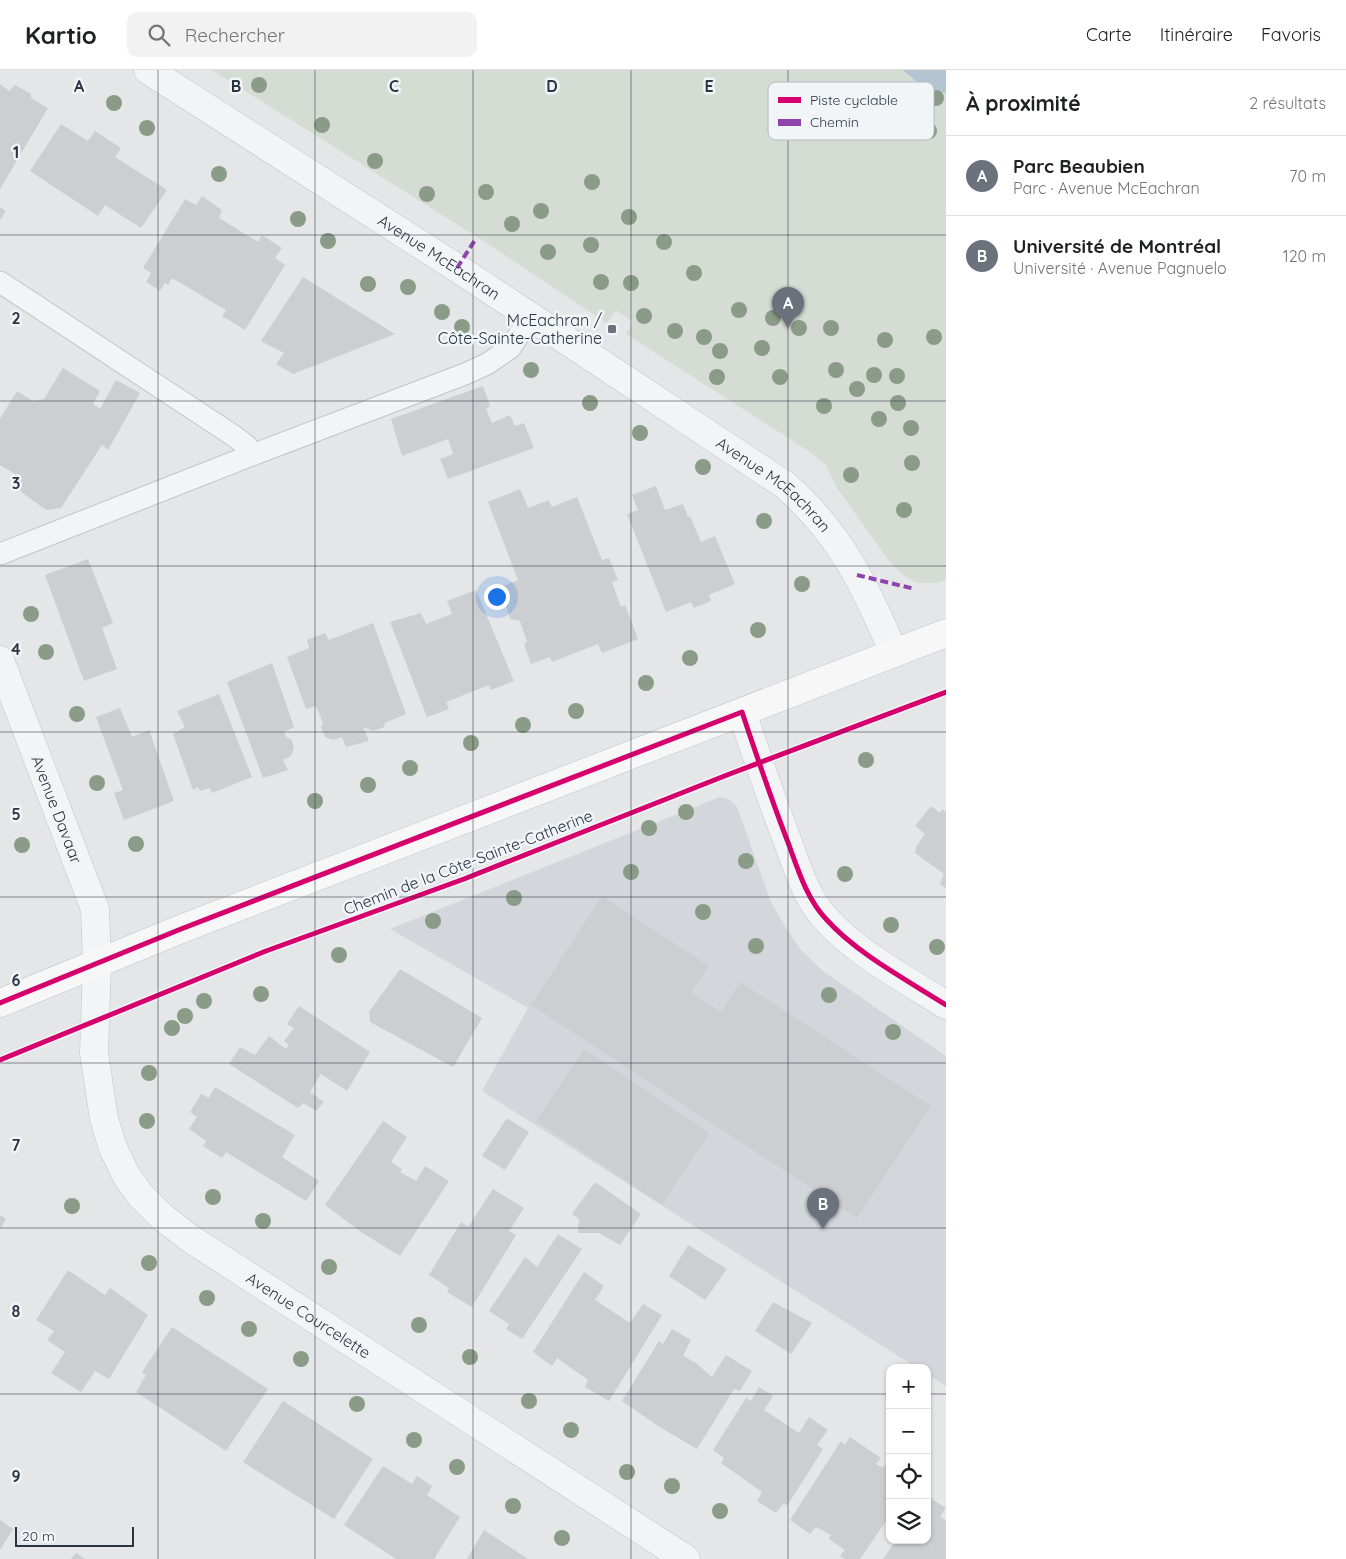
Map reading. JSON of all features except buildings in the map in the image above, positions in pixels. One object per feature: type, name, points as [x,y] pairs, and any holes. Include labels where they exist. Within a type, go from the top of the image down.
[{"type":"main road","points":[[0,1002],[487,810],[946,634]]},
{"type":"street","name":"Avenue McEachran","points":[[148,70],[770,474],[802,500],[821,520],[853,568],[871,601],[894,654]]},
{"type":"street","name":"Avenue Davaar","points":[[0,660],[95,909],[98,963]]},
{"type":"street","points":[[742,712],[796,865],[808,892],[824,918],[850,942],[946,1005]]},
{"type":"street","name":"Avenue Courcelette","points":[[98,963],[94,1042],[95,1062],[104,1119],[113,1148],[126,1176],[141,1196],[161,1216],[191,1240],[686,1559]]},
{"type":"lane","points":[[0,282],[234,436],[247,446],[252,455]]},
{"type":"lane","points":[[0,554],[465,374],[487,364],[510,348],[531,317]]},
{"type":"shaded area","points":[[212,70],[946,70],[946,580],[937,583],[917,583],[903,575],[889,561],[837,488],[826,465],[810,452],[626,334],[633,322],[616,310],[607,323],[477,237]]},
{"type":"shaded area","points":[[720,797],[729,799],[737,807],[771,902],[800,949],[824,972],[946,1056],[946,1386],[931,1377],[931,1364],[911,1364],[482,1091],[528,1008],[390,929]]},
{"type":"water","points":[[903,70],[946,70],[946,93],[934,91],[934,82],[917,82]]},
{"type":"marked path","points":[[457,268],[475,240]]},
{"type":"marked path","points":[[857,575],[915,589]]},
{"type":"cycle path","name":"Chemin de la Côte-Sainte-Catherine","points":[[0,1060],[266,951],[464,879],[727,775],[946,692]]},
{"type":"cycle path","points":[[0,1003],[181,929],[742,712],[800,874],[813,903],[838,931],[867,955],[946,1005]]},
{"type":"place","name":"Parc Beaubien","points":[[788,328]]},
{"type":"place","name":"McEachran / Côte-Sainte-Catherine","points":[[612,329]]},
{"type":"place","name":"Université de Montréal","points":[[823,1229]]}]
